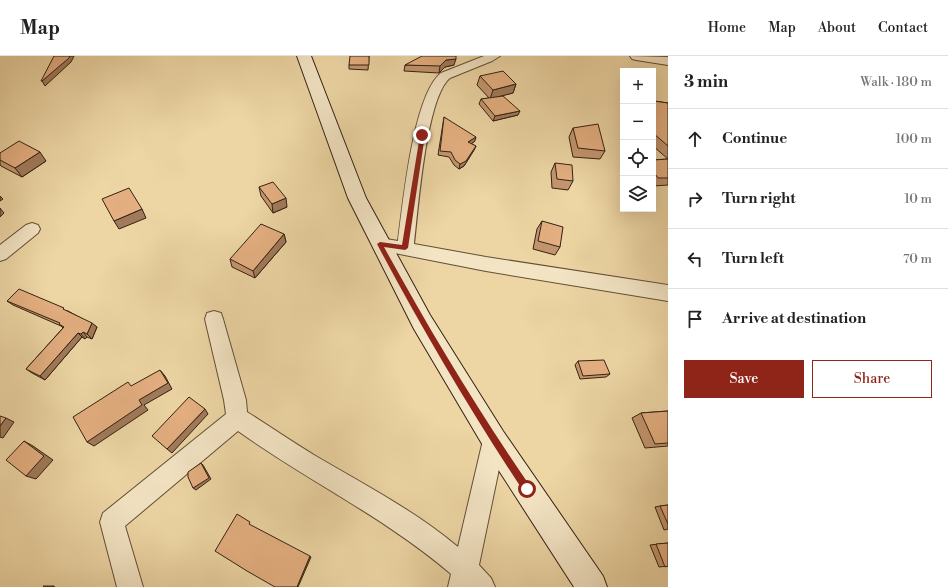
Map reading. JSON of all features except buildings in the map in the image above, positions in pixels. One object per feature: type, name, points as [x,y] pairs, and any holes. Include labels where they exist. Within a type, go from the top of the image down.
[{"type":"street","points":[[304,56],[357,198],[422,322],[494,440],[592,587]]},
{"type":"street","points":[[405,248],[426,118],[436,86],[444,76],[494,56]]},
{"type":"street","points":[[636,56],[668,61]]},
{"type":"street","points":[[0,254],[32,229]]},
{"type":"street","points":[[380,244],[486,264],[668,293]]},
{"type":"street","points":[[214,319],[237,418],[280,447],[345,485],[397,518],[463,578],[482,587]]},
{"type":"street","points":[[130,587],[112,522],[237,418]]},
{"type":"street","points":[[463,578],[494,440]]},
{"type":"route","points":[[422,135],[405,248],[380,244],[422,322],[494,440],[527,489]]}]
